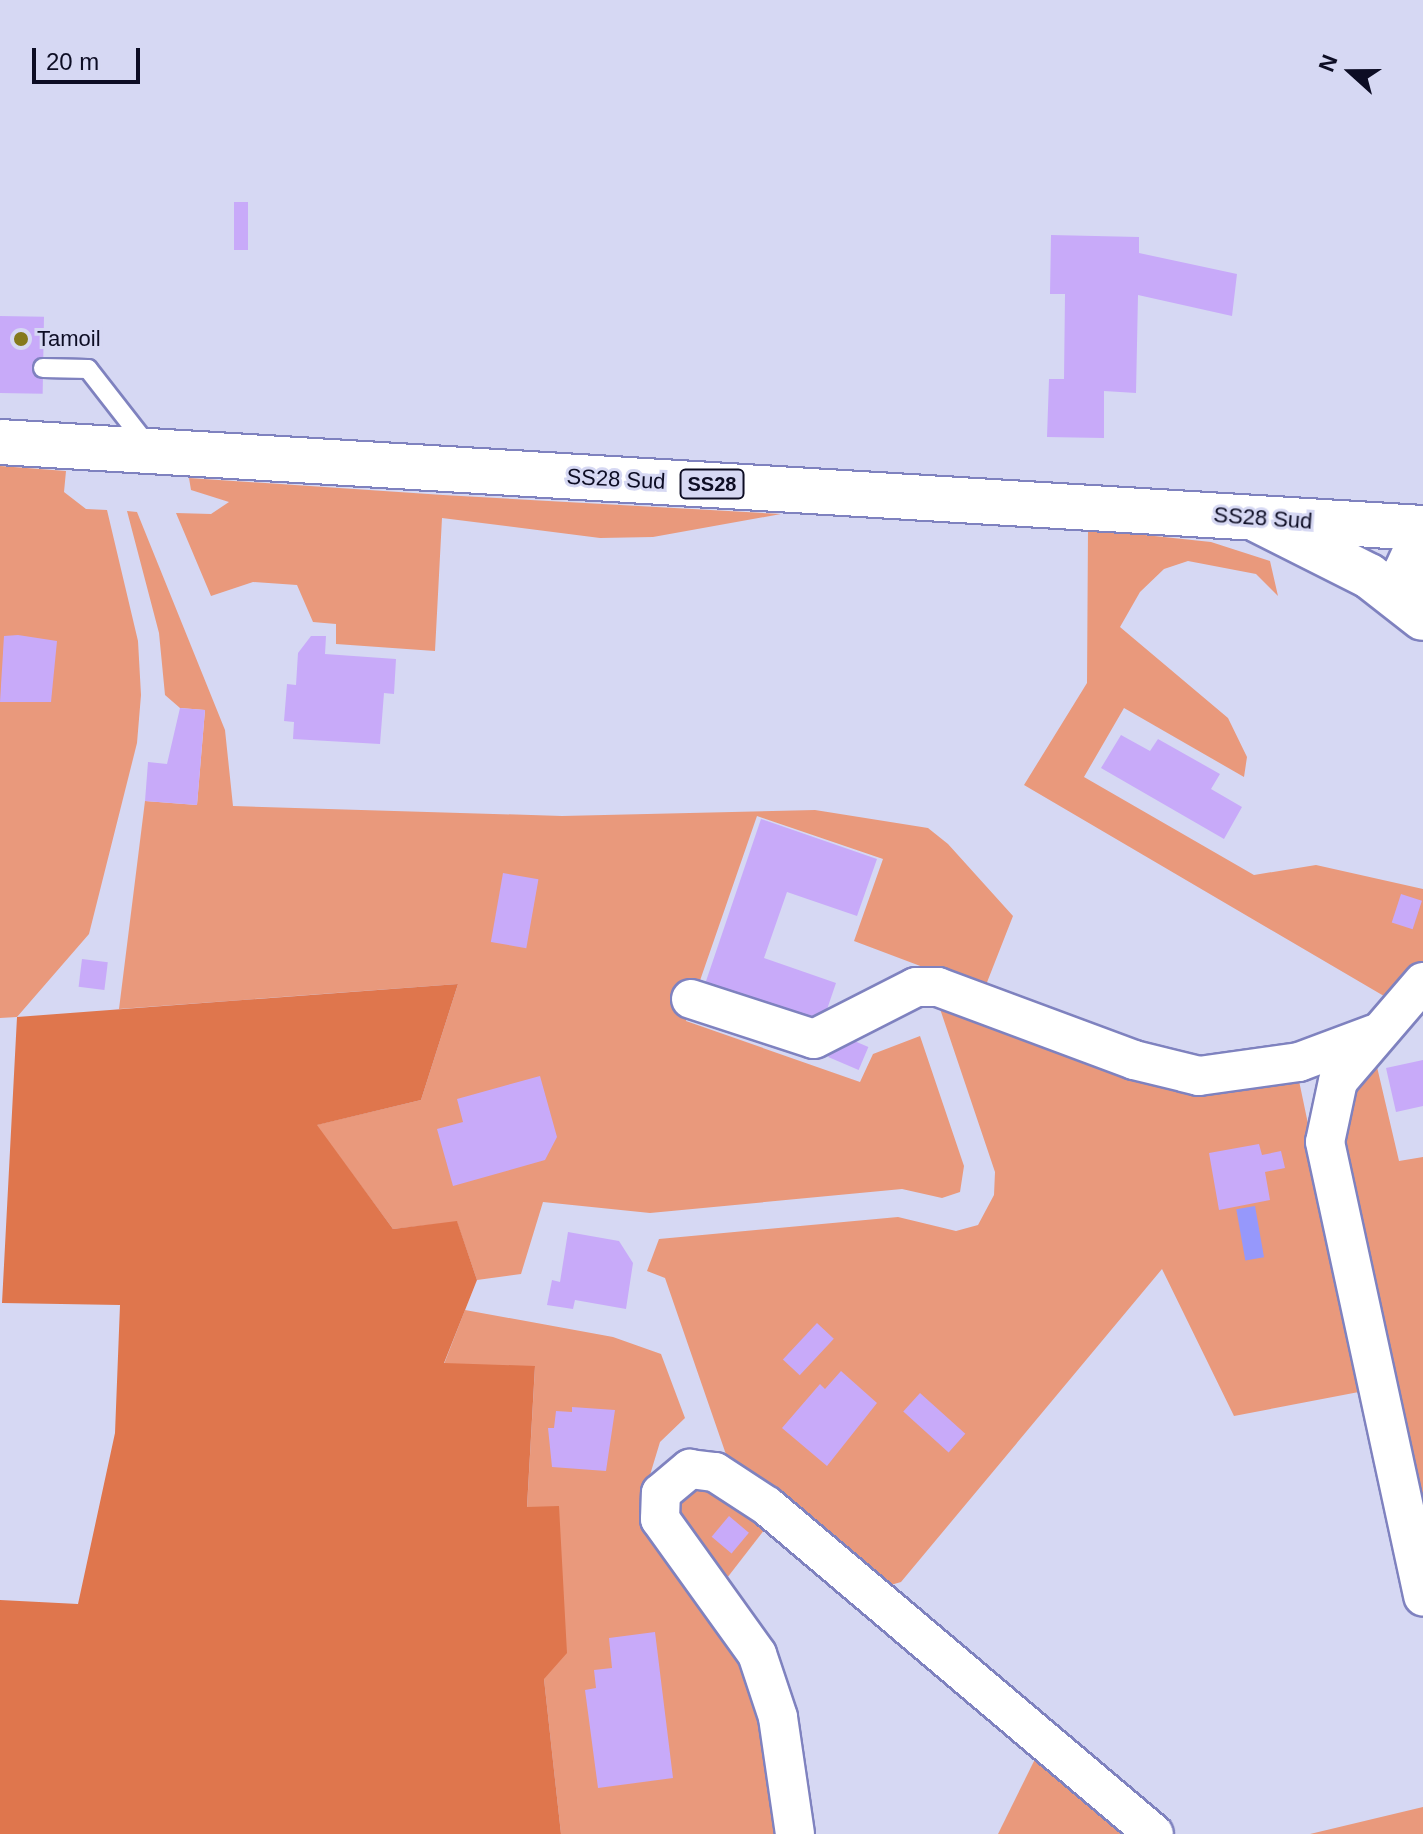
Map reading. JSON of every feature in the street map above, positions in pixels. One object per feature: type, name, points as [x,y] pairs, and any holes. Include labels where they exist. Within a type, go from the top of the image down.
[{"type":"main road","name":"SS28 Sud","points":[[0,442],[1423,528]]},
{"type":"main road","points":[[1252,518],[1315,544],[1417,613]]},
{"type":"main road","points":[[1417,613],[1405,574],[1423,535]]},
{"type":"street","points":[[1423,982],[1374,1034],[1332,1094],[1325,1142],[1423,1597]]},
{"type":"street","points":[[691,999],[814,1039],[916,987],[938,987],[1134,1060],[1199,1076],[1299,1062],[1374,1034]]},
{"type":"street","points":[[795,1834],[778,1717],[757,1654],[660,1519],[661,1493],[690,1469],[715,1472],[767,1506],[1154,1834]]},
{"type":"lane","points":[[43,368],[88,369],[152,451]]},
{"type":"shaded area","points":[[0,466],[66,471],[64,492],[86,509],[107,510],[138,641],[141,695],[137,743],[89,934],[17,1017],[0,1018]]},
{"type":"shaded area","points":[[189,478],[781,514],[653,537],[600,538],[442,518],[435,651],[336,644],[336,624],[313,622],[297,585],[253,582],[211,596],[176,513],[211,514],[229,502],[191,490]]},
{"type":"shaded area","points":[[127,511],[137,512],[225,730],[233,806],[562,816],[815,810],[928,828],[948,844],[1013,916],[984,990],[854,941],[883,859],[757,816],[686,1021],[860,1082],[873,1054],[920,1036],[964,1166],[960,1192],[942,1198],[902,1189],[650,1213],[543,1202],[521,1274],[477,1280],[457,1222],[393,1229],[316,1125],[421,1100],[458,984],[119,1009],[145,801],[197,805],[205,710],[180,708],[165,695],[159,633]]},
{"type":"shaded area","points":[[1088,529],[1211,542],[1270,561],[1278,596],[1256,574],[1188,561],[1164,569],[1140,592],[1120,627],[1228,718],[1247,757],[1244,777],[1124,708],[1084,777],[1254,875],[1316,865],[1423,889],[1423,962],[1389,999],[1024,785],[1087,683]]},
{"type":"shaded area","points":[[458,984],[421,1100],[317,1125],[393,1229],[457,1221],[477,1280],[444,1363],[535,1366],[527,1507],[559,1506],[567,1653],[544,1679],[561,1834],[0,1834],[0,1600],[78,1604],[115,1433],[120,1305],[2,1303],[17,1017]]},
{"type":"shaded area","points":[[936,997],[1174,1085],[1298,1076],[1364,1391],[1234,1416],[1162,1269],[901,1582],[884,1587],[730,1466],[665,1278],[647,1271],[659,1239],[898,1217],[956,1231],[978,1225],[994,1195],[995,1172]]},
{"type":"shaded area","points":[[1374,1054],[1399,1161],[1423,1157],[1423,1528],[1344,1172],[1343,1111]]},
{"type":"shaded area","points":[[465,1310],[613,1337],[661,1354],[685,1418],[660,1442],[643,1498],[734,1646],[757,1698],[779,1834],[561,1834],[544,1679],[559,1507],[527,1508],[535,1367],[444,1364]]},
{"type":"shaded area","points":[[695,1482],[768,1525],[727,1578],[679,1520],[677,1496]]},
{"type":"shaded area","points":[[1038,1753],[1132,1834],[998,1834]]},
{"type":"shaded area","points":[[1423,1807],[1423,1834],[1310,1834]]},
{"type":"water","points":[[1255,1206],[1264,1257],[1245,1261],[1236,1209]]},
{"type":"building","points":[[234,202],[248,202],[248,250],[234,250]]},
{"type":"building","points":[[1051,235],[1139,237],[1139,253],[1237,274],[1232,316],[1138,295],[1136,393],[1104,391],[1104,438],[1047,437],[1049,379],[1064,379],[1065,294],[1050,294]]},
{"type":"building","points":[[0,316],[44,317],[43,394],[0,393]]},
{"type":"building","points":[[4,636],[57,641],[51,702],[0,702]]},
{"type":"building","points":[[311,636],[326,636],[325,654],[396,659],[394,694],[384,693],[380,744],[293,739],[294,722],[284,721],[287,684],[296,685],[298,653]]},
{"type":"building","points":[[180,708],[205,710],[197,805],[145,801],[148,762],[167,764]]},
{"type":"building","points":[[1121,735],[1150,751],[1158,739],[1220,774],[1211,789],[1242,807],[1224,839],[1101,768]]},
{"type":"building","points":[[761,819],[877,859],[857,916],[787,892],[764,958],[836,983],[820,1030],[703,990]]},
{"type":"building","points":[[503,873],[538,879],[526,948],[491,942]]},
{"type":"building","points":[[1401,894],[1422,901],[1413,929],[1392,923]]},
{"type":"building","points":[[82,959],[108,962],[104,990],[79,987]]},
{"type":"building","points":[[838,1034],[868,1047],[859,1070],[828,1057]]},
{"type":"building","points":[[1423,1060],[1423,1106],[1396,1112],[1386,1068]]},
{"type":"building","points":[[540,1076],[557,1137],[545,1160],[453,1186],[437,1129],[463,1122],[457,1099]]},
{"type":"building","points":[[1259,1144],[1262,1155],[1281,1151],[1285,1168],[1265,1172],[1270,1200],[1219,1210],[1209,1153]]},
{"type":"building","points":[[568,1232],[619,1241],[633,1263],[626,1309],[575,1300],[573,1309],[547,1305],[552,1280],[560,1282]]},
{"type":"building","points":[[817,1323],[834,1339],[800,1375],[783,1360]]},
{"type":"building","points":[[841,1371],[877,1403],[827,1466],[782,1428],[820,1384],[825,1389]]},
{"type":"building","points":[[920,1393],[965,1434],[949,1452],[903,1412]]},
{"type":"building","points":[[572,1407],[615,1410],[606,1471],[552,1467],[548,1428],[554,1428],[556,1411],[572,1412]]},
{"type":"building","points":[[729,1516],[749,1533],[732,1553],[712,1537]]},
{"type":"building","points":[[655,1632],[673,1778],[598,1788],[585,1690],[596,1688],[594,1670],[612,1668],[609,1638]]},
{"type":"place","name":"Tamoil","points":[[21,339]]}]
